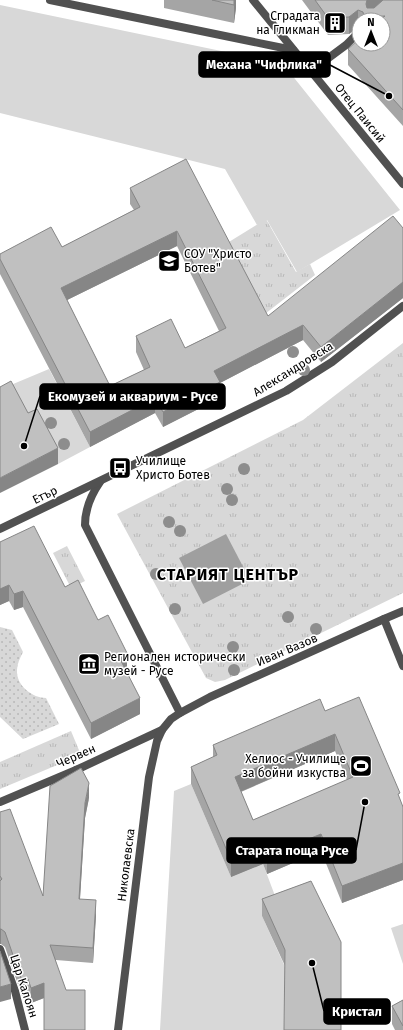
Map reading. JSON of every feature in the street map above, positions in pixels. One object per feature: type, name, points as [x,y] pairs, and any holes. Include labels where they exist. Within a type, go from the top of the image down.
[{"type":"street","points":[[50,0],[293,50]]},
{"type":"street","name":"Отец Паисий","points":[[253,0],[403,184]]},
{"type":"street","points":[[311,71],[351,40]]},
{"type":"street","name":"Александровска","points":[[101,480],[286,391],[332,362],[403,306]]},
{"type":"street","points":[[101,480],[88,502],[85,513],[85,525],[180,713]]},
{"type":"street","name":"Етър","points":[[0,529],[101,480]]},
{"type":"street","name":"Иван Вазов","points":[[180,713],[210,697],[403,611]]},
{"type":"street","points":[[384,619],[403,666]]},
{"type":"street","name":"Николаевска","points":[[118,1030],[149,777],[157,741],[162,730],[171,719],[180,713]]},
{"type":"street","name":"Червен","points":[[0,802],[76,770],[162,730]]},
{"type":"street","name":"Цар Калоян","points":[[0,949],[15,991],[26,1030]]},
{"type":"green space","points":[[0,5],[283,64],[400,210],[297,272],[267,220],[257,225],[225,169],[0,113]]},
{"type":"green space","points":[[266,219],[296,272],[310,264],[315,275],[261,317],[224,245]]},
{"type":"green space","points":[[403,343],[403,593],[225,680],[215,682],[206,678],[117,514],[303,420]]},
{"type":"green space","points":[[49,369],[90,447],[58,464],[37,424],[6,387]]},
{"type":"green space","points":[[67,546],[85,581],[71,588],[53,553]]},
{"type":"green space","points":[[0,627],[12,630],[23,652],[17,668],[17,676],[22,686],[36,696],[46,698],[59,724],[23,739],[0,717]]},
{"type":"green space","points":[[71,731],[81,755],[0,789],[0,762]]},
{"type":"green space","points":[[191,784],[231,877],[263,864],[280,909],[262,916],[285,967],[284,1030],[160,1030],[174,791]]},
{"type":"green space","points":[[403,924],[403,964],[391,928]]},
{"type":"shaded area","points":[[226,534],[250,580],[203,604],[179,558]]},
{"type":"building","points":[[212,0],[234,0],[234,5]]},
{"type":"building","points":[[315,0],[367,0],[367,8],[374,8],[383,0],[403,0],[403,110],[348,49],[351,46],[351,52],[391,52],[391,12],[363,12],[358,10],[355,12],[351,12],[351,15],[349,17],[328,18]]},
{"type":"building","points":[[186,159],[268,316],[393,216],[403,228],[403,282],[321,347],[303,325],[214,371],[220,382],[163,412],[155,398],[90,432],[0,259],[0,254],[51,227],[62,247],[140,207],[130,188]],"holes":[[[177,231],[226,328],[185,348],[171,319],[136,336],[150,367],[110,386],[61,288]]]},
{"type":"building","points":[[11,381],[28,413],[37,409],[58,448],[0,478],[0,387]]},
{"type":"building","points":[[34,526],[65,587],[78,580],[98,620],[108,615],[127,653],[119,657],[140,698],[91,723],[23,591],[14,594],[9,585],[0,589],[0,542]]},
{"type":"building","points":[[359,697],[400,793],[398,794],[403,807],[403,863],[342,886],[321,834],[267,856],[263,847],[231,860],[191,767],[217,755],[213,745],[320,699],[325,711]],"holes":[[[335,734],[353,777],[253,820],[235,777]]]},
{"type":"building","points":[[81,768],[89,783],[85,803],[79,899],[96,900],[93,948],[50,945],[66,990],[85,990],[85,1030],[44,1030],[44,983],[31,988],[28,979],[22,981],[5,932],[0,929],[0,881],[2,879],[0,876],[0,812],[10,809],[43,896],[50,786]]},
{"type":"building","points":[[311,881],[341,942],[341,1030],[284,1030],[285,950],[262,899]]},
{"type":"building","points":[[0,951],[11,984],[0,987]]},
{"type":"building","points":[[403,1000],[403,1026],[392,1006]]},
{"type":"place","name":"Сградата на Гликман","points":[[335,23]]},
{"type":"place","name":"Механа \"Чифлика\"","points":[[389,96]]},
{"type":"place","name":"СОУ \"Христо Ботев\"","points":[[169,261]]},
{"type":"place","name":"Екомузей и аквариум - Русе","points":[[24,446]]},
{"type":"place","name":"Училище Христо Ботев","points":[[120,468]]},
{"type":"place","name":"Регионален исторически музей - Русе","points":[[89,664]]},
{"type":"place","name":"Хелиос - Училище за бойни изкуства","points":[[361,766]]},
{"type":"place","name":"Старата поща Русе","points":[[365,802]]},
{"type":"place","name":"Кристал","points":[[312,963]]},
{"type":"district","name":"СТАРИЯТ ЦЕНТЪР","points":[[228,574]]}]
